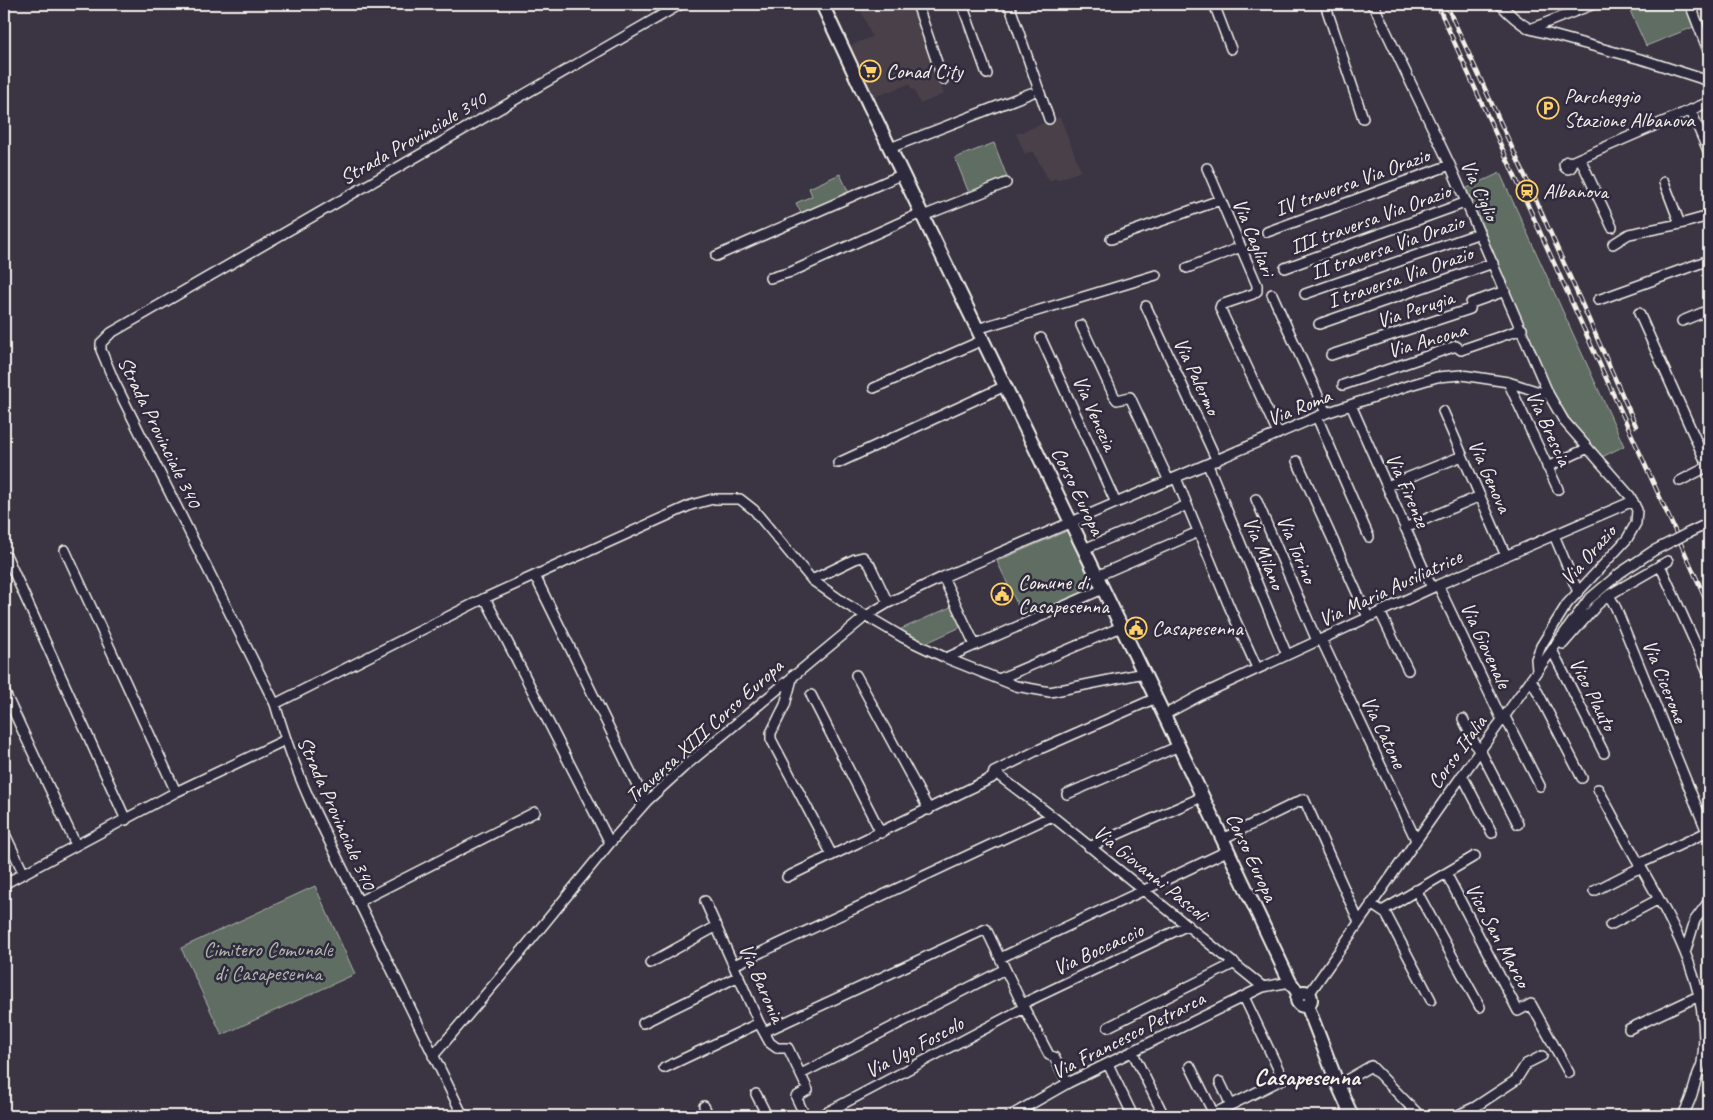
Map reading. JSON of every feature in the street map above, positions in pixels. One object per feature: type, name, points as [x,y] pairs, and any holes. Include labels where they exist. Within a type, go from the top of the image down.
[{"type":"street","name":"Strada Provinciale 340","points":[[463,1116],[300,779],[285,739],[275,704],[114,381],[103,356],[102,343],[111,333],[681,4]]},
{"type":"street","name":"Corso Europa","points":[[822,4],[1179,746],[1290,982],[1305,998],[1338,1085],[1352,1116]]},
{"type":"street","points":[[917,4],[943,80]]},
{"type":"street","points":[[962,4],[987,74]]},
{"type":"street","points":[[1009,4],[1049,119]]},
{"type":"street","points":[[1214,4],[1231,49]]},
{"type":"street","points":[[1325,4],[1363,118]]},
{"type":"street","name":"Via Ciglio","points":[[1371,4],[1375,8],[1450,165],[1549,395]]},
{"type":"street","points":[[1500,4],[1510,16],[1530,29],[1644,60],[1709,81]]},
{"type":"street","points":[[1530,29],[1594,4]]},
{"type":"street","points":[[1700,4],[1691,6],[1707,38],[1709,53]]},
{"type":"street","points":[[890,148],[1031,93]]},
{"type":"street","points":[[1571,162],[1709,102]]},
{"type":"street","points":[[1691,111],[1709,153]]},
{"type":"street","points":[[1580,158],[1612,227]]},
{"type":"street","name":"IV traversa Via Orazio","points":[[1267,232],[1450,165]]},
{"type":"street","name":"Via Cagliari","points":[[1207,168],[1257,286],[1257,291],[1253,294],[1221,305],[1220,308],[1278,434]]},
{"type":"street","points":[[716,256],[903,174]]},
{"type":"street","points":[[770,278],[791,272],[922,214],[1006,182]]},
{"type":"street","points":[[1664,182],[1680,224]]},
{"type":"street","points":[[1111,239],[1220,200]]},
{"type":"street","name":"III traversa Via Orazio","points":[[1285,268],[1466,202]]},
{"type":"street","points":[[1613,244],[1629,234],[1709,216]]},
{"type":"street","name":"II traversa Via Orazio","points":[[1305,294],[1480,233]]},
{"type":"street","points":[[1187,268],[1241,248]]},
{"type":"street","points":[[1598,300],[1709,260]]},
{"type":"street","name":"I traversa Via Orazio","points":[[1319,324],[1493,263]]},
{"type":"street","points":[[874,388],[980,335],[1156,275]]},
{"type":"street","name":"Via Perugia","points":[[1330,355],[1470,309],[1471,303],[1505,290]]},
{"type":"street","points":[[1272,294],[1369,537]]},
{"type":"street","name":"Via Palermo","points":[[1146,306],[1212,462]]},
{"type":"street","points":[[1682,321],[1709,310]]},
{"type":"street","points":[[1639,313],[1708,467],[1680,481]]},
{"type":"street","points":[[1081,325],[1114,396],[1117,400],[1130,396],[1172,480],[1187,505],[1258,668]]},
{"type":"street","name":"Via Ancona","points":[[1343,385],[1456,346],[1461,350],[1522,329]]},
{"type":"street","name":"Via Venezia","points":[[1041,338],[1116,503]]},
{"type":"street","name":"Via Roma","points":[[1070,522],[1321,415],[1437,377],[1462,375],[1508,382],[1549,395]]},
{"type":"street","name":"Via Brescia","points":[[1508,382],[1558,489]]},
{"type":"street","points":[[838,463],[1005,386]]},
{"type":"street","points":[[1549,395],[1564,421],[1633,501]]},
{"type":"street","name":"Via Firenze","points":[[1351,405],[1405,528],[1435,586]]},
{"type":"street","name":"Via Genova","points":[[1442,411],[1506,556]]},
{"type":"street","points":[[1548,467],[1588,448]]},
{"type":"street","points":[[1387,486],[1462,456]]},
{"type":"street","points":[[1297,461],[1368,618]]},
{"type":"street","name":"Via Milano","points":[[1212,462],[1287,655]]},
{"type":"street","points":[[1405,528],[1480,496]]},
{"type":"street","points":[[275,704],[485,598],[691,505],[713,499],[740,499],[754,510],[812,580],[866,616],[904,638],[946,658],[1016,686],[1050,692],[1144,673]]},
{"type":"street","name":"Via Torino","points":[[1256,499],[1319,640]]},
{"type":"street","name":"Via Maria Ausiliatrice","points":[[1164,715],[1200,695],[1435,586],[1633,501]]},
{"type":"street","name":"Via Orazio","points":[[1537,670],[1536,659],[1541,646],[1567,604],[1611,558],[1632,531],[1636,523],[1637,510],[1633,501]]},
{"type":"street","points":[[1084,549],[1187,505]]},
{"type":"street","name":"Traversa XIII Corso Europa","points":[[433,1056],[647,801],[684,767],[793,675],[866,616],[888,603],[1070,522]]},
{"type":"street","name":"Corso Italia","points":[[1305,998],[1588,600],[1620,572],[1653,551],[1709,523]]},
{"type":"street","points":[[1096,576],[1198,532]]},
{"type":"street","points":[[1554,535],[1578,592]]},
{"type":"street","points":[[65,550],[176,792]]},
{"type":"street","points":[[7,557],[126,820]]},
{"type":"street","points":[[812,580],[863,557],[870,565],[888,603]]},
{"type":"street","points":[[1553,649],[1560,646],[1597,605],[1609,595],[1664,563],[1709,674]]},
{"type":"street","points":[[535,576],[642,795],[647,801]]},
{"type":"street","points":[[943,577],[975,645]]},
{"type":"street","name":"Via Giovenale","points":[[1435,586],[1540,786]]},
{"type":"street","points":[[946,658],[1103,589]]},
{"type":"street","name":"Via Cicerone","points":[[1609,595],[1645,677],[1708,835]]},
{"type":"street","points":[[485,598],[610,843]]},
{"type":"street","points":[[1380,612],[1408,670]]},
{"type":"street","points":[[999,679],[1121,627]]},
{"type":"street","name":"Via Catone","points":[[1319,640],[1416,840]]},
{"type":"street","name":"Vico Plauto","points":[[1553,649],[1604,753]]},
{"type":"street","points":[[793,675],[785,705],[771,733],[771,739],[832,855]]},
{"type":"street","points":[[856,675],[929,810]]},
{"type":"street","points":[[1531,679],[1582,778]]},
{"type":"street","points":[[4,691],[76,845]]},
{"type":"street","points":[[811,695],[881,833]]},
{"type":"street","points":[[787,877],[929,810],[992,778],[994,772],[1040,749],[1156,698]]},
{"type":"street","points":[[1463,719],[1518,824]]},
{"type":"street","points":[[4,884],[176,792],[285,739]]},
{"type":"street","points":[[1067,794],[1179,746]]},
{"type":"street","name":"Via Giovanni Pascoli","points":[[994,772],[1052,816],[1263,986]]},
{"type":"street","points":[[1462,775],[1492,833]]},
{"type":"street","points":[[1598,789],[1686,950],[1703,994],[1706,1057],[1682,1116]]},
{"type":"street","points":[[1089,846],[1202,797]]},
{"type":"street","points":[[1222,839],[1304,799],[1359,922]]},
{"type":"street","points":[[358,902],[535,812]]},
{"type":"street","points":[[734,965],[1052,816]]},
{"type":"street","points":[[4,832],[24,874]]},
{"type":"street","points":[[1594,891],[1640,866],[1708,835]]},
{"type":"street","points":[[1000,958],[1227,851]]},
{"type":"street","points":[[1382,911],[1475,856]]},
{"type":"street","name":"Vico San Marco","points":[[1446,873],[1518,1011],[1531,1004],[1569,1073]]},
{"type":"street","points":[[1416,890],[1480,1007]]},
{"type":"street","points":[[1610,925],[1659,899]]},
{"type":"street","name":"Via Baronia","points":[[705,901],[759,1023],[770,1043],[777,1048],[788,1048],[801,1074],[808,1090],[796,1097],[805,1116]]},
{"type":"street","points":[[1686,950],[1695,920],[1709,901]]},
{"type":"street","points":[[1371,904],[1386,914],[1431,1000]]},
{"type":"street","name":"Via Boccaccio","points":[[1023,1006],[1188,925]]},
{"type":"street","points":[[650,963],[717,926]]},
{"type":"street","points":[[764,1032],[986,928],[1048,1055],[1054,1057],[1068,1083]]},
{"type":"street","points":[[1108,1027],[1234,963]]},
{"type":"street","points":[[801,1074],[1005,969]]},
{"type":"street","points":[[643,1023],[739,976]]},
{"type":"street","points":[[1263,986],[1290,982]]},
{"type":"street","name":"Via Francesco Petrarca","points":[[1010,1116],[1068,1083],[1263,986]]},
{"type":"street","points":[[1629,1030],[1703,994]]},
{"type":"street","points":[[1190,1066],[1212,1112],[1215,1113],[1283,1079],[1244,997]]},
{"type":"street","name":"Via Ugo Foscolo","points":[[820,1116],[1023,1006]]},
{"type":"street","points":[[664,1068],[759,1023]]},
{"type":"street","points":[[1132,1051],[1164,1116]]},
{"type":"street","points":[[1456,1116],[1474,1107],[1516,1080],[1526,1064],[1542,1056]]},
{"type":"street","points":[[1108,1064],[1133,1116]]},
{"type":"street","points":[[1338,1085],[1371,1066],[1420,1116]]},
{"type":"street","points":[[1220,1082],[1231,1105]]},
{"type":"street","points":[[756,1094],[767,1116]]},
{"type":"street","points":[[704,1106],[709,1116]]},
{"type":"street","points":[[1025,1108],[1030,1116]]},
{"type":"shaded area","points":[[880,4],[913,4],[944,94],[920,104],[914,89],[912,90],[909,84],[874,97],[849,46],[872,37],[861,11]]},
{"type":"shaded area","points":[[1060,117],[1081,171],[1049,181],[1033,151],[1025,154],[1016,134]]},
{"type":"green space","points":[[1627,4],[1687,4],[1696,26],[1646,46]]},
{"type":"green space","points":[[994,143],[1007,177],[969,193],[955,158]]},
{"type":"green space","points":[[1500,173],[1624,446],[1602,457],[1577,430],[1555,397],[1465,189]]},
{"type":"green space","points":[[840,174],[849,193],[802,215],[796,203],[812,196],[809,188]]},
{"type":"green space","points":[[1709,368],[1709,390],[1701,371]]},
{"type":"green space","points":[[1067,531],[1095,589],[1024,619],[997,561]]},
{"type":"green space","points":[[953,606],[963,626],[924,644],[899,630]]},
{"type":"green space","name":"Cimitero Comunale di Casapesenna","points":[[315,886],[355,974],[222,1035],[181,948]]},
{"type":"railway","points":[[1437,4],[1709,606]]},
{"type":"railway","points":[[1446,4],[1531,189],[1636,426]]},
{"type":"place","name":"Conad City","points":[[870,71]]},
{"type":"place","name":"Parcheggio Stazione Albanova","points":[[1548,108]]},
{"type":"place","name":"Albanova","points":[[1527,191]]},
{"type":"place","name":"Comune di Casapesenna","points":[[1002,594]]},
{"type":"place","name":"Casapesenna","points":[[1136,628]]},
{"type":"district","name":"Casapesenna","points":[[1307,1077]]}]
